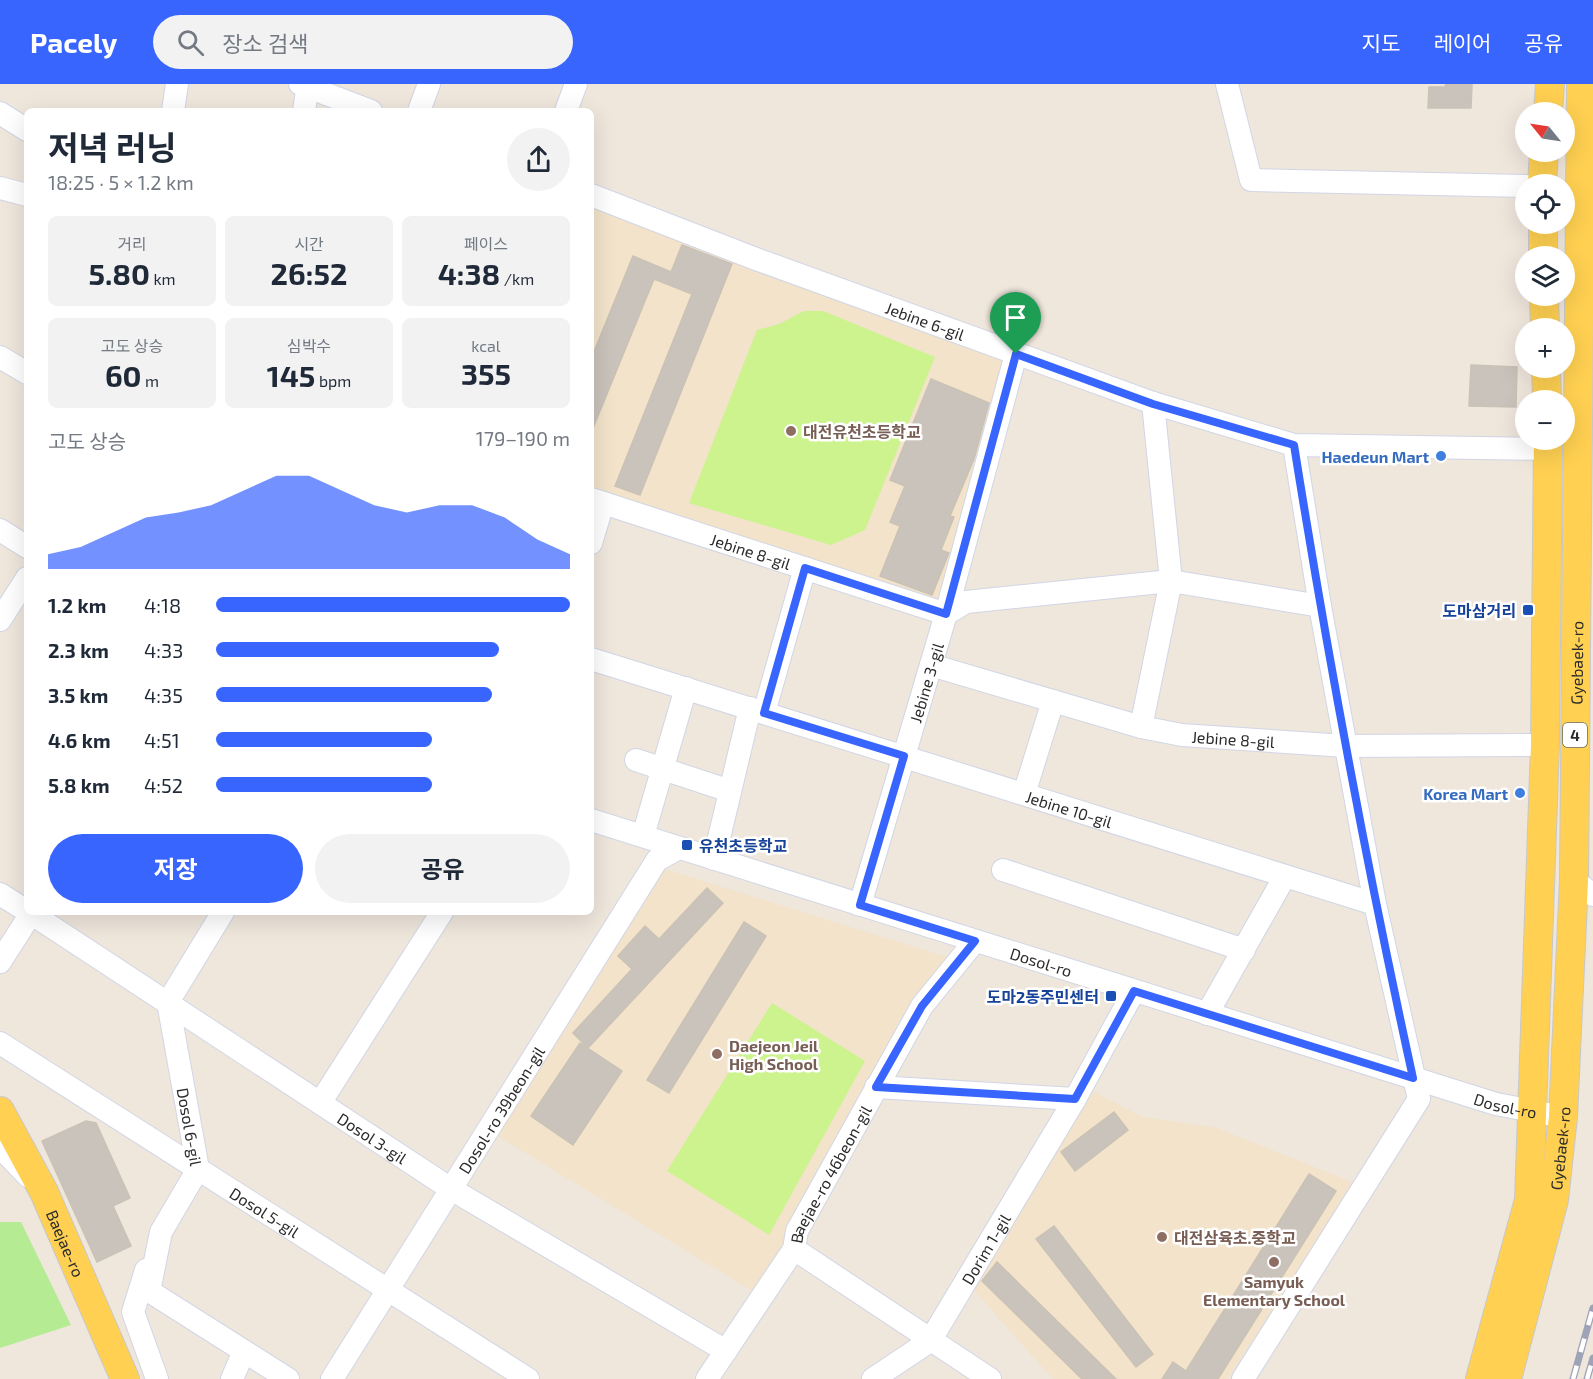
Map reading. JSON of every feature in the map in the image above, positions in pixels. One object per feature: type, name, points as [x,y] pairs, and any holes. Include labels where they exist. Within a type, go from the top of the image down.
[{"type":"main road","points":[[1549,102],[1550,84]]},
{"type":"main road","name":"Gyebaek-ro","points":[[1507,1379],[1554,1200],[1583,887],[1587,175],[1581,84]]},
{"type":"main road","name":"Gyebaek-ro","points":[[1480,1379],[1529,1200],[1534,1113],[1545,745],[1548,450]]},
{"type":"main road","name":"Baejae-ro","points":[[0,1111],[44,1191],[125,1379]]},
{"type":"street","points":[[173,108],[177,84]]},
{"type":"street","points":[[420,108],[429,84]]},
{"type":"street","points":[[567,108],[576,84]]},
{"type":"street","points":[[1227,84],[1251,180],[1515,186]]},
{"type":"street","points":[[304,108],[305,85],[363,108]]},
{"type":"street","points":[[0,113],[24,128]]},
{"type":"street","points":[[0,188],[24,194]]},
{"type":"street","name":"Jebine 6-gil","points":[[594,196],[756,259],[1153,404],[1294,445],[1515,444]]},
{"type":"street","name":"Jebine 3-gil","points":[[860,905],[946,614],[1016,354]]},
{"type":"street","points":[[0,357],[24,371]]},
{"type":"street","points":[[1141,727],[1171,581],[1153,404]]},
{"type":"street","points":[[1242,1379],[1416,1108],[1419,1099],[1375,904],[1320,606],[1294,445]]},
{"type":"street","points":[[594,522],[597,501]]},
{"type":"street","name":"Jebine 8-gil","points":[[597,501],[946,614]]},
{"type":"street","points":[[0,530],[24,545]]},
{"type":"street","points":[[714,859],[730,791],[805,568]]},
{"type":"street","points":[[946,614],[966,602],[1171,581],[1320,606]]},
{"type":"street","points":[[0,620],[24,583]]},
{"type":"street","name":"Jebine 10-gil","points":[[594,660],[1375,904]]},
{"type":"street","name":"Jebine 8-gil","points":[[931,664],[1141,727],[1182,735],[1346,746],[1545,745]]},
{"type":"street","points":[[643,837],[686,688]]},
{"type":"street","points":[[1024,794],[1053,701]]},
{"type":"street","points":[[636,760],[730,791]]},
{"type":"street","name":"Dosol-ro","points":[[594,821],[1413,1078],[1534,1113],[1563,1118]]},
{"type":"street","name":"Dosol-ro 39beon-gil","points":[[332,1379],[657,860],[679,848]]},
{"type":"street","points":[[1003,870],[1244,950]]},
{"type":"street","points":[[1207,1014],[1285,876]]},
{"type":"street","name":"Dosol 3-gil","points":[[0,894],[24,908]]},
{"type":"street","points":[[0,962],[28,915]]},
{"type":"street","name":"Dosol 3-gil","points":[[35,915],[451,1188],[726,1351]]},
{"type":"street","points":[[168,1002],[221,915]]},
{"type":"street","points":[[320,1102],[440,915]]},
{"type":"street","name":"Baejae-ro 46beon-gil","points":[[707,1379],[794,1249],[797,1231],[922,1006],[975,941]]},
{"type":"street","name":"Dorim 1-gil","points":[[873,1379],[930,1341],[1075,1099],[1134,991]]},
{"type":"street","name":"Dosol 6-gil","points":[[168,1002],[198,1169],[161,1232],[149,1291],[288,1379]]},
{"type":"street","name":"Dosol 5-gil","points":[[0,1043],[528,1379]]},
{"type":"street","points":[[876,1087],[1075,1099]]},
{"type":"street","points":[[0,1147],[44,1191]]},
{"type":"street","points":[[157,1379],[133,1312],[161,1232]]},
{"type":"street","points":[[794,1249],[990,1379]]},
{"type":"street","points":[[232,1379],[244,1351]]},
{"type":"shaded area","name":"대전유천초등학교","points":[[594,197],[1010,363],[939,612],[594,500]]},
{"type":"shaded area","name":"Daejeon Jeil High School","points":[[664,869],[950,958],[874,1098],[754,1292],[491,1132]]},
{"type":"shaded area","name":"대전삼육초.중학교","points":[[1086,1088],[1143,1117],[1217,1128],[1357,1184],[1227,1379],[1053,1379],[973,1289]]},
{"type":"green space","points":[[804,311],[823,311],[935,357],[865,530],[831,545],[689,503],[757,330],[779,324]]},
{"type":"green space","points":[[772,1003],[865,1061],[769,1235],[667,1171]]},
{"type":"green space","points":[[0,1222],[21,1222],[71,1325],[0,1348]]},
{"type":"building","points":[[1446,84],[1472,84],[1471,108],[1428,108],[1429,87],[1445,87]]},
{"type":"building","points":[[682,245],[732,264],[640,495],[615,486],[692,294],[654,279],[594,426],[594,352],[633,256],[671,272]]},
{"type":"building","points":[[1471,365],[1515,367],[1515,407],[1469,406]]},
{"type":"building","points":[[931,379],[989,403],[974,459],[950,516],[954,517],[941,550],[949,553],[932,595],[880,576],[900,526],[890,522],[905,486],[890,480]]},
{"type":"building","points":[[707,888],[723,903],[588,1048],[573,1033],[632,969],[618,956],[645,926],[659,939]]},
{"type":"building","points":[[744,922],[766,936],[669,1093],[647,1080]]},
{"type":"building","points":[[580,1043],[622,1071],[573,1145],[531,1116]]},
{"type":"building","points":[[1114,1112],[1128,1130],[1075,1171],[1061,1152]]},
{"type":"building","points":[[86,1121],[96,1123],[130,1198],[113,1206],[131,1246],[97,1262],[42,1141]]},
{"type":"building","points":[[1309,1174],[1336,1191],[1218,1379],[1162,1379],[1173,1362],[1186,1371]]},
{"type":"building","points":[[1054,1226],[1153,1354],[1136,1367],[1036,1239]]},
{"type":"building","points":[[997,1262],[1116,1379],[1082,1379],[982,1281]]},
{"type":"railway","points":[[1573,1379],[1593,1308]]},
{"type":"railway","points":[[1587,1379],[1593,1358]]},
{"type":"place","name":"대전유천초등학교","points":[[791,431]]},
{"type":"place","name":"Haedeun Mart","points":[[1441,456]]},
{"type":"place","name":"도마삼거리","points":[[1528,610]]},
{"type":"place","name":"Korea Mart","points":[[1520,793]]},
{"type":"place","name":"유천초등학교","points":[[687,845]]},
{"type":"place","name":"도마2동주민센터","points":[[1111,996]]},
{"type":"place","name":"Daejeon Jeil High School","points":[[717,1054]]},
{"type":"place","name":"대전삼육초.중학교","points":[[1162,1237]]},
{"type":"place","name":"Samyuk Elementary School","points":[[1274,1262]]},
{"type":"route","points":[[1016,354],[1153,404],[1294,445],[1320,606],[1375,904],[1413,1078],[1134,991],[1075,1099],[876,1087],[922,1006],[975,941],[860,905],[904,756],[764,713],[805,568],[946,614],[1016,354]]}]
